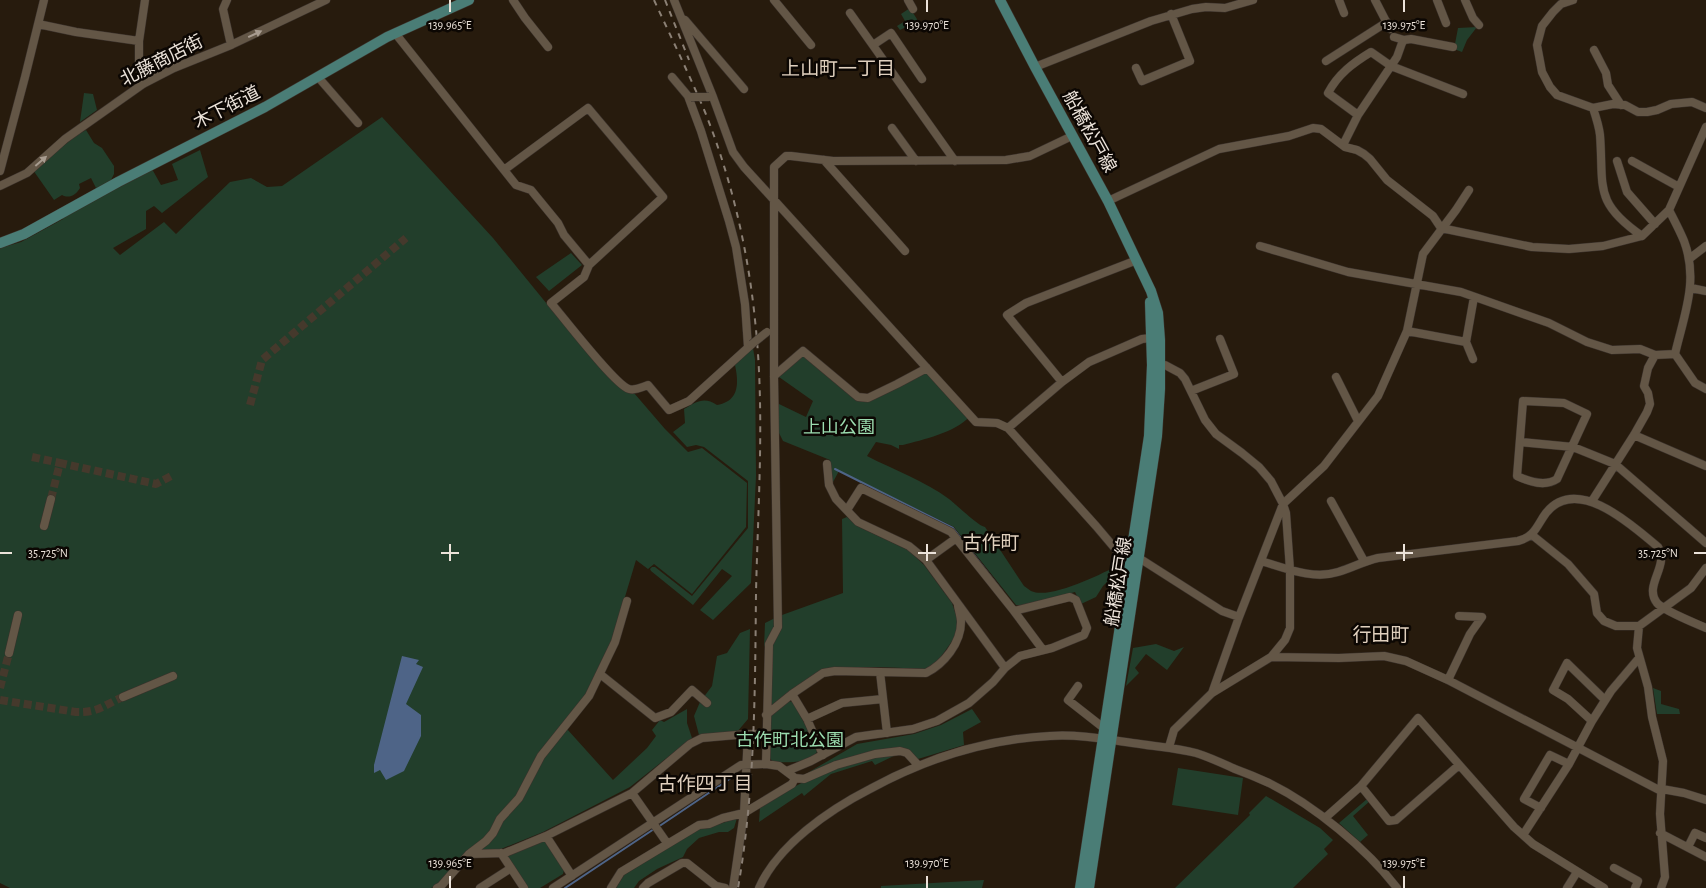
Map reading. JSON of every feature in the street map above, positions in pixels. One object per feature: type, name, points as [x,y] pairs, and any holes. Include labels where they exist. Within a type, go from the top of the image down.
[{"type":"main road","name":"木下街道","points":[[0,243],[24,234],[118,182],[265,107],[395,33],[469,0]]},
{"type":"main road","name":"船橋松戸線","points":[[1000,0],[1108,201],[1147,281],[1158,312],[1156,365],[1157,436],[1139,558],[1080,888]]},
{"type":"main road","name":"船橋松戸線","points":[[1088,888],[1129,565],[1149,436],[1156,365],[1147,281]]},
{"type":"street","points":[[0,171],[44,0]]},
{"type":"street","points":[[143,84],[139,62],[139,41],[145,0]]},
{"type":"street","points":[[227,0],[223,9],[230,45]]},
{"type":"street","name":"北藤商店街","points":[[0,186],[27,173],[65,139],[143,84],[174,68],[230,45],[326,0]]},
{"type":"street","points":[[513,0],[548,46]]},
{"type":"street","points":[[674,0],[733,152],[774,201],[976,422],[997,423],[1008,428],[1129,565]]},
{"type":"street","points":[[774,0],[811,45]]},
{"type":"street","points":[[908,0],[913,9]]},
{"type":"street","points":[[1035,67],[1199,4],[1226,8],[1253,0]]},
{"type":"street","points":[[1339,0],[1344,13]]},
{"type":"street","points":[[1326,61],[1389,25],[1375,0]]},
{"type":"street","points":[[1437,0],[1446,23]]},
{"type":"street","points":[[1465,0],[1473,18],[1479,25]]},
{"type":"street","points":[[1573,0],[1561,4],[1542,26],[1537,45],[1538,59],[1542,72],[1557,95],[1593,108],[1613,104],[1622,105],[1638,112],[1657,110],[1671,104],[1692,102],[1706,108]]},
{"type":"street","points":[[850,13],[955,161]]},
{"type":"street","points":[[680,14],[744,89]]},
{"type":"street","points":[[1136,68],[1142,81],[1190,61],[1171,14]]},
{"type":"street","points":[[38,24],[76,32],[139,41]]},
{"type":"street","points":[[395,33],[516,185],[531,190],[558,222],[564,235],[589,266]]},
{"type":"street","points":[[872,45],[892,33],[922,79]]},
{"type":"street","points":[[1394,37],[1453,47]]},
{"type":"street","points":[[1342,145],[1358,115],[1392,66],[1404,40]]},
{"type":"street","points":[[1594,50],[1606,73],[1608,85],[1622,105]]},
{"type":"street","points":[[1358,115],[1328,93],[1349,66],[1371,52],[1392,66],[1463,94]]},
{"type":"street","points":[[318,77],[358,123]]},
{"type":"street","points":[[672,77],[690,97],[736,248],[746,304],[750,345]]},
{"type":"street","points":[[690,97],[711,97]]},
{"type":"street","points":[[504,170],[588,108],[663,198],[589,266],[584,277],[551,303],[614,378],[627,389],[635,390],[648,385],[669,410],[689,402],[750,345],[770,330]]},
{"type":"street","points":[[1593,108],[1600,133],[1601,180],[1605,198],[1626,225],[1642,236]]},
{"type":"street","points":[[1108,201],[1219,148],[1274,139],[1312,128],[1326,132],[1342,145],[1364,154],[1387,180],[1433,216],[1441,228],[1532,247],[1569,249],[1603,246],[1642,236],[1669,210],[1706,127]]},
{"type":"street","points":[[892,128],[916,161]]},
{"type":"street","points":[[766,764],[768,644],[778,627],[774,376],[770,330],[774,167],[786,156],[824,160],[955,161],[1018,159],[1030,156],[1072,136]]},
{"type":"street","points":[[824,160],[905,251]]},
{"type":"street","points":[[1617,161],[1627,192],[1655,224]]},
{"type":"street","points":[[1632,161],[1679,187]]},
{"type":"street","points":[[1212,693],[1283,504],[1324,466],[1378,396],[1407,332],[1423,254],[1469,190]]},
{"type":"street","points":[[1669,210],[1684,240],[1689,259],[1691,288],[1675,354],[1695,383],[1706,389]]},
{"type":"street","points":[[1260,246],[1348,272],[1461,292],[1549,323],[1587,342],[1612,350],[1640,350],[1655,355],[1675,354]]},
{"type":"street","points":[[1689,259],[1706,246]]},
{"type":"street","points":[[1062,382],[1007,315],[1026,303],[1137,260]]},
{"type":"street","points":[[1691,288],[1706,290]]},
{"type":"street","points":[[1474,297],[1466,342],[1474,359]]},
{"type":"street","points":[[1407,332],[1466,342]]},
{"type":"street","points":[[1008,428],[1062,382],[1089,362],[1142,339],[1152,338]]},
{"type":"street","points":[[1191,391],[1234,374],[1220,339]]},
{"type":"street","points":[[774,376],[803,351],[858,398],[868,398],[927,368]]},
{"type":"street","points":[[1592,501],[1634,435],[1650,404],[1648,392],[1644,386],[1648,368],[1655,355]]},
{"type":"street","points":[[1156,365],[1165,365],[1180,373],[1211,428],[1223,440],[1259,467],[1271,481],[1283,504],[1287,525],[1290,570],[1290,628],[1284,640],[1271,656],[1212,693],[1174,730],[1169,748]]},
{"type":"street","points":[[1336,377],[1358,421]]},
{"type":"street","points":[[1523,401],[1564,403],[1587,414],[1573,447],[1557,479],[1552,482],[1531,482],[1517,476],[1523,401]]},
{"type":"street","points":[[1634,435],[1706,466]]},
{"type":"street","points":[[1520,442],[1573,447],[1615,464],[1706,543]]},
{"type":"street","points":[[827,464],[829,485],[836,499],[858,522],[909,546],[926,560],[1005,668]]},
{"type":"street","points":[[846,510],[862,488],[951,532],[1043,650]]},
{"type":"street","points":[[44,526],[51,499]]},
{"type":"street","points":[[1330,501],[1364,561]]},
{"type":"street","points":[[1261,561],[1290,570],[1320,575],[1337,573],[1364,561],[1378,558],[1525,540],[1532,535],[1546,513],[1560,501],[1592,501],[1614,513],[1643,534],[1662,553],[1662,560],[1653,585],[1656,602],[1663,608],[1706,628]]},
{"type":"street","points":[[1532,535],[1568,564],[1594,594],[1598,613],[1604,621],[1616,626],[1639,626],[1691,588],[1706,568]]},
{"type":"street","points":[[926,560],[955,539]]},
{"type":"street","points":[[1139,558],[1222,611],[1239,617]]},
{"type":"street","points":[[787,772],[856,737],[913,729],[937,721],[969,703],[1020,656],[1052,648],[1084,634],[1087,628],[1076,600],[1070,598],[1014,611]]},
{"type":"street","points":[[437,888],[441,886],[469,854],[486,841],[500,819],[518,798],[541,756],[589,696],[615,642],[627,601]]},
{"type":"street","points":[[766,715],[823,673],[835,671],[926,673],[936,668],[959,637],[961,621],[958,603]]},
{"type":"street","points":[[9,653],[18,615]]},
{"type":"street","points":[[1448,680],[1470,634],[1482,617],[1459,616]]},
{"type":"street","points":[[1639,626],[1637,648],[1648,687],[1652,717],[1663,761],[1660,833],[1665,876],[1661,888]]},
{"type":"street","points":[[1271,656],[1339,658],[1384,656],[1406,662],[1448,680],[1661,790],[1684,793],[1706,800]]},
{"type":"street","points":[[1523,835],[1569,764],[1605,700],[1639,658]]},
{"type":"street","points":[[1592,721],[1568,699],[1553,690],[1567,664],[1605,700]]},
{"type":"street","points":[[880,672],[888,733]]},
{"type":"street","points":[[600,674],[655,718],[671,712],[692,690],[708,703]]},
{"type":"street","points":[[124,697],[173,676]]},
{"type":"street","points":[[1078,686],[1068,700],[1107,735]]},
{"type":"street","points":[[792,694],[807,719],[823,755]]},
{"type":"street","points":[[807,719],[842,703],[883,699]]},
{"type":"street","points":[[1325,818],[1360,786],[1418,718],[1514,827],[1533,844],[1601,887]]},
{"type":"street","points":[[733,888],[744,814],[748,734]]},
{"type":"street","points":[[469,854],[501,853],[546,836],[632,793],[690,744],[702,738],[766,734]]},
{"type":"street","points":[[759,888],[774,863],[794,841],[847,801],[892,777],[918,765],[974,747],[1023,738],[1062,735],[1107,735],[1198,754],[1270,784],[1325,818],[1379,866],[1397,888]]},
{"type":"street","points":[[553,888],[736,768],[746,764],[779,766],[795,778],[804,779],[836,765],[875,754],[900,750],[907,753],[918,765]]},
{"type":"street","points":[[1540,808],[1524,799],[1550,755],[1569,764]]},
{"type":"street","points":[[1360,786],[1389,821],[1396,820],[1459,765]]},
{"type":"street","points":[[611,888],[621,872],[698,825],[709,824],[723,818],[744,814],[792,784],[795,778]]},
{"type":"street","points":[[632,793],[667,844]]},
{"type":"street","points":[[1660,833],[1706,857]]},
{"type":"street","points":[[1688,847],[1695,833],[1706,838]]},
{"type":"street","points":[[546,836],[572,876]]},
{"type":"street","points":[[501,853],[524,888]]},
{"type":"street","points":[[648,886],[682,863],[687,863],[716,886],[725,888]]},
{"type":"street","points":[[480,888],[511,868]]},
{"type":"street","points":[[1614,868],[1638,881],[1635,888]]},
{"type":"street","points":[[1567,888],[1577,872]]},
{"type":"green space","points":[[910,8],[920,24],[911,30],[908,26],[900,30],[897,26],[905,21],[901,14]]},
{"type":"green space","points":[[1477,27],[1467,40],[1462,52],[1454,49],[1458,28]]},
{"type":"green space","points":[[84,93],[93,94],[97,110],[80,122]]},
{"type":"green space","points":[[382,117],[493,238],[560,320],[615,383],[626,392],[634,393],[688,452],[702,448],[747,483],[746,527],[692,594],[654,564],[648,569],[636,560],[613,637],[586,695],[491,832],[437,885],[431,888],[10,888],[0,883],[0,248],[21,242],[63,219],[61,216],[152,169],[161,185],[178,180],[172,164],[200,150],[208,177],[162,213],[154,206],[146,211],[146,229],[113,248],[120,255],[164,222],[176,234],[230,182],[251,178],[267,187],[282,186]]},
{"type":"green space","points":[[86,130],[94,143],[102,148],[114,166],[114,174],[111,180],[102,187],[96,188],[91,178],[79,184],[80,188],[76,193],[67,197],[62,195],[54,200],[33,170]]},
{"type":"green space","points":[[571,253],[582,265],[549,291],[536,277]]},
{"type":"green space","points":[[753,348],[755,360],[756,476],[751,583],[713,620],[700,610],[732,576],[722,569],[693,605],[650,569],[655,567],[692,596],[748,528],[748,481],[704,447],[696,445],[687,447],[673,432],[685,423],[684,409],[688,406],[704,400],[717,405],[730,400],[736,391],[737,385],[735,365]]},
{"type":"green space","name":"上山公園","points":[[800,357],[807,357],[857,400],[928,373],[969,417],[956,427],[919,441],[899,445],[899,449],[876,442],[867,456],[920,481],[940,493],[985,527],[1024,586],[1031,591],[1039,593],[1062,589],[1088,580],[1119,565],[1111,572],[1110,579],[1096,597],[1081,604],[1075,592],[1025,605],[1016,605],[954,527],[839,471],[833,482],[830,460],[783,441],[779,433],[779,404],[806,417],[813,401],[779,377]]},
{"type":"green space","points":[[847,517],[857,526],[908,550],[924,565],[952,603],[958,621],[955,637],[935,665],[925,669],[836,667],[822,669],[772,705],[770,701],[770,649],[781,630],[782,615],[843,593],[842,519]]},
{"type":"green space","points":[[775,618],[775,627],[764,647],[765,623]]},
{"type":"green space","points":[[750,629],[748,719],[737,732],[699,735],[694,716],[700,702],[712,686],[717,656],[727,653],[740,633]]},
{"type":"green space","points":[[1156,644],[1174,651],[1184,647],[1167,670],[1146,654],[1135,668],[1139,673],[1126,686],[1133,648]]},
{"type":"green space","points":[[1653,688],[1661,691],[1661,704],[1679,709],[1680,714],[1657,714]]},
{"type":"green space","name":"古作町北公園","points":[[788,701],[793,702],[818,749],[811,758],[805,760],[798,762],[773,762],[769,757],[769,717]]},
{"type":"green space","points":[[687,709],[687,723],[692,738],[630,787],[543,832],[501,849],[477,851],[503,820],[544,758],[567,729],[613,780],[647,748],[656,736],[652,730],[660,720],[664,722]]},
{"type":"green space","points":[[972,709],[981,722],[963,732],[964,745],[918,759],[909,751],[835,763],[804,775],[857,744],[914,734],[941,725]]},
{"type":"green space","points":[[900,753],[875,765],[872,761],[831,774],[804,796],[802,793],[759,822],[760,807],[816,776],[835,767]]},
{"type":"green space","points":[[1178,768],[1243,778],[1238,815],[1172,805]]},
{"type":"green space","points":[[1266,796],[1320,828],[1333,840],[1324,849],[1328,854],[1293,888],[1175,888],[1250,815],[1249,813]]},
{"type":"green space","points":[[1367,799],[1370,801],[1353,816],[1368,835],[1360,842],[1339,823]]},
{"type":"green space","points":[[737,818],[734,828],[728,832],[719,832],[699,838],[687,849],[683,857],[657,869],[639,881],[634,888],[616,888],[624,875],[699,829],[708,828]]},
{"type":"green space","points":[[544,839],[564,870],[563,874],[540,888],[526,888],[505,855]]},
{"type":"green space","points":[[984,880],[982,888],[881,888],[881,886]]},
{"type":"water","points":[[402,656],[419,660],[416,664],[423,667],[406,704],[421,715],[421,736],[404,771],[386,780],[380,770],[374,773],[374,765]]},
{"type":"waterway","points":[[835,469],[953,528],[1003,592]]},
{"type":"waterway","points":[[658,827],[737,774]]},
{"type":"waterway","points":[[565,888],[654,829]]},
{"type":"tunnel","points":[[250,405],[262,360],[406,238]]},
{"type":"tunnel","points":[[32,457],[60,463]]},
{"type":"tunnel","points":[[51,499],[60,463],[156,484],[173,475]]},
{"type":"tunnel","points":[[0,688],[9,653]]},
{"type":"tunnel","points":[[0,700],[84,712],[101,708],[123,697]]},
{"type":"railway","points":[[654,0],[705,112],[723,162],[743,241],[755,320],[760,388],[760,422],[753,741],[748,814],[738,888]]},
{"type":"railway","points":[[665,0],[689,60]]},
{"type":"district","name":"上山町一丁目","points":[[838,69]]},
{"type":"district","name":"古作町","points":[[991,543]]},
{"type":"district","name":"行田町","points":[[1381,635]]},
{"type":"district","name":"古作四丁目","points":[[705,784]]}]
